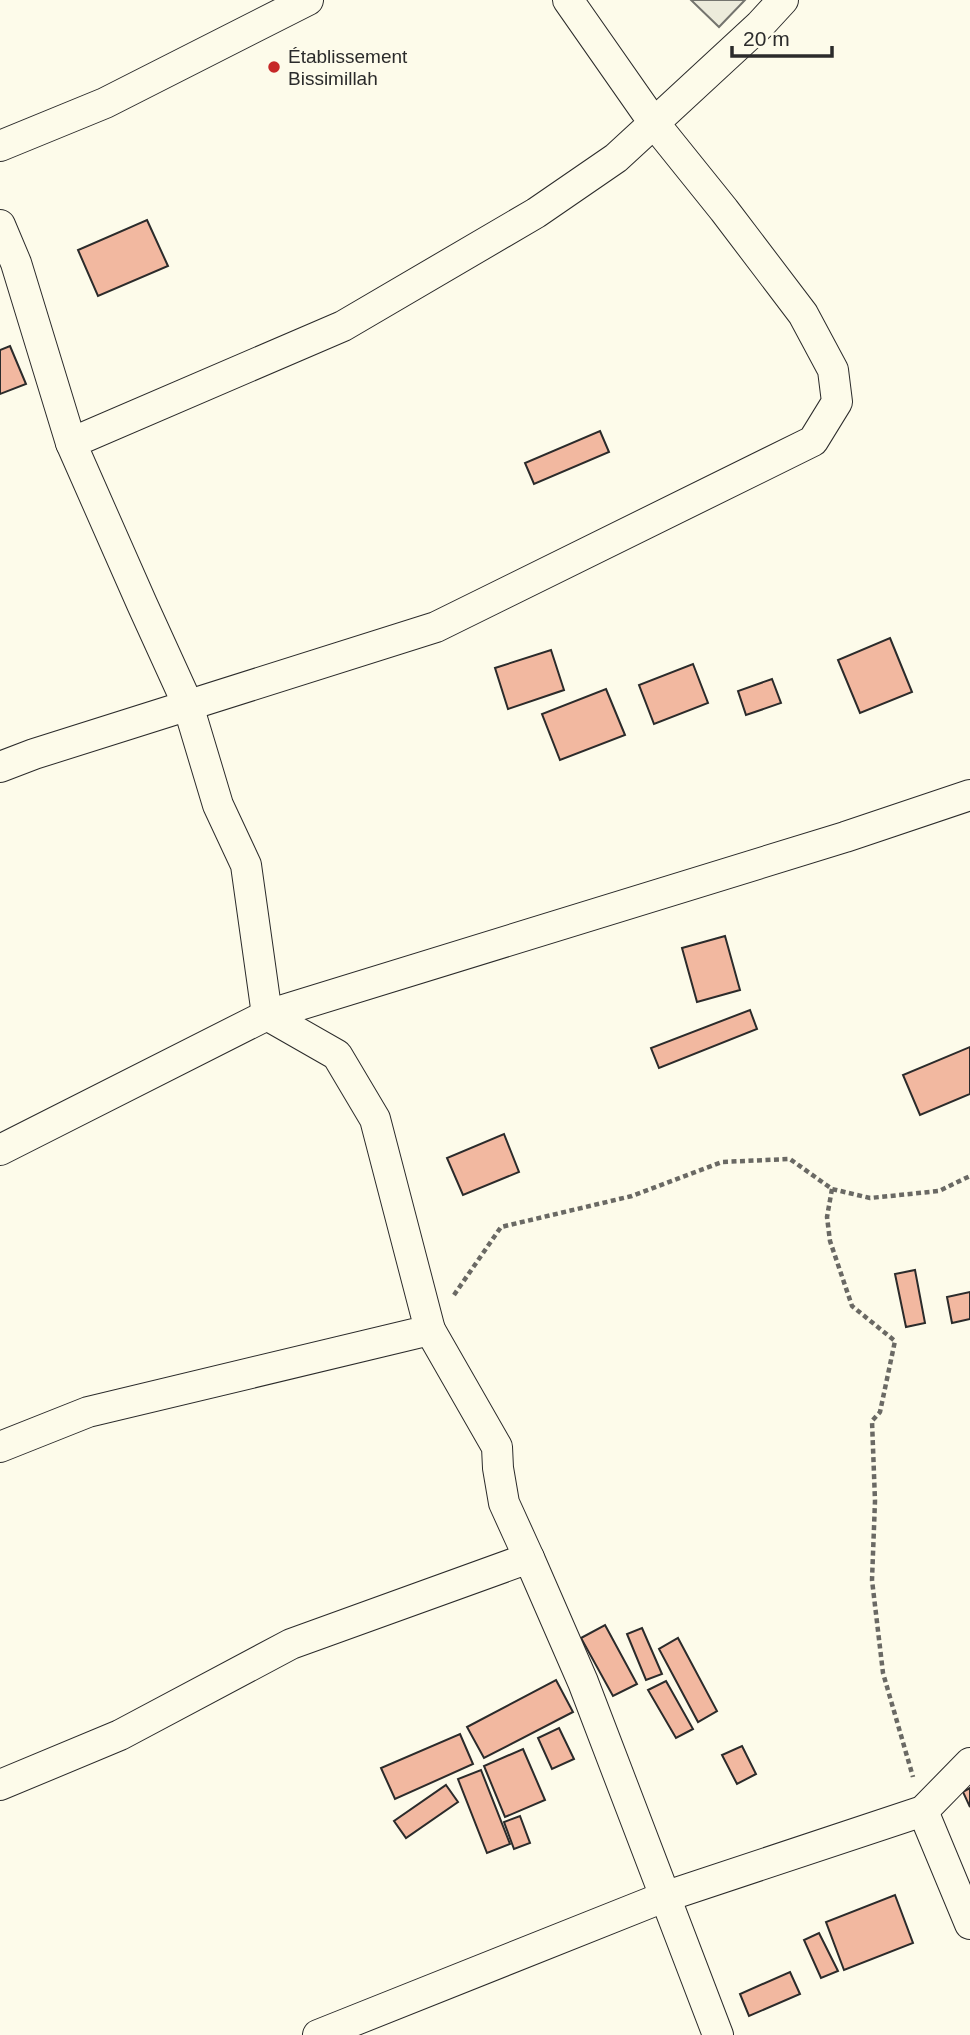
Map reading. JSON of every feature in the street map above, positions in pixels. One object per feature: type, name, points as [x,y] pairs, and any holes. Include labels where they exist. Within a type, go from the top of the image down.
[{"type":"street","points":[[0,146],[105,103],[308,0]]},
{"type":"street","points":[[0,767],[436,627],[813,441],[837,402],[834,370],[803,314],[654,123],[568,0]]},
{"type":"street","points":[[71,443],[343,326],[536,212],[617,158],[760,25],[782,0]]},
{"type":"street","points":[[0,225],[16,263],[71,443],[188,705],[218,805],[246,865],[267,1015]]},
{"type":"street","points":[[0,1150],[267,1015],[845,837],[970,795]]},
{"type":"street","points":[[267,1015],[337,1055],[375,1119],[430,1330],[497,1447],[504,1503],[583,1682],[718,2035]]},
{"type":"street","points":[[0,1447],[88,1412],[430,1330]]},
{"type":"street","points":[[0,1785],[120,1735],[291,1644],[529,1558]]},
{"type":"street","points":[[318,2035],[664,1897],[923,1811],[970,1763]]},
{"type":"street","points":[[923,1811],[970,1924]]},
{"type":"path","points":[[430,1330],[501,1227],[632,1196],[722,1162],[790,1159],[832,1189],[870,1198],[939,1191],[970,1176]]},
{"type":"path","points":[[832,1189],[827,1217],[830,1241],[852,1306],[895,1341],[880,1412],[872,1421],[875,1501],[872,1580],[883,1673],[923,1811]]},
{"type":"shaded area","points":[[691,0],[745,0],[719,27]]},
{"type":"building","points":[[147,220],[168,266],[98,296],[78,250]]},
{"type":"building","points":[[10,346],[26,384],[0,394],[0,350]]},
{"type":"building","points":[[600,431],[609,452],[534,484],[525,463]]},
{"type":"building","points":[[890,638],[912,692],[860,713],[838,660]]},
{"type":"building","points":[[551,650],[564,690],[508,709],[495,668]]},
{"type":"building","points":[[693,664],[708,703],[654,724],[639,685]]},
{"type":"building","points":[[772,679],[781,703],[746,715],[738,691]]},
{"type":"building","points":[[606,689],[625,735],[560,760],[542,714]]},
{"type":"building","points":[[725,936],[740,990],[697,1002],[682,948]]},
{"type":"building","points":[[750,1010],[757,1029],[659,1068],[651,1048]]},
{"type":"building","points":[[970,1047],[970,1094],[920,1115],[903,1075]]},
{"type":"building","points":[[504,1134],[519,1172],[463,1195],[447,1158]]},
{"type":"building","points":[[915,1270],[925,1323],[906,1327],[895,1274]]},
{"type":"building","points":[[970,1292],[970,1319],[952,1323],[947,1297]]},
{"type":"building","points":[[605,1625],[637,1684],[613,1696],[581,1638]]},
{"type":"building","points":[[642,1628],[662,1674],[646,1680],[627,1634]]},
{"type":"building","points":[[678,1638],[717,1711],[698,1722],[659,1649]]},
{"type":"building","points":[[556,1680],[573,1712],[484,1758],[467,1727]]},
{"type":"building","points":[[666,1681],[693,1729],[676,1738],[648,1690]]},
{"type":"building","points":[[559,1728],[574,1759],[552,1769],[538,1738]]},
{"type":"building","points":[[460,1734],[473,1764],[395,1799],[381,1768]]},
{"type":"building","points":[[742,1746],[756,1774],[737,1784],[722,1755]]},
{"type":"building","points":[[523,1749],[545,1800],[505,1817],[484,1766]]},
{"type":"building","points":[[481,1770],[510,1844],[487,1853],[458,1779]]},
{"type":"building","points":[[446,1785],[458,1802],[406,1838],[394,1821]]},
{"type":"building","points":[[970,1788],[970,1807],[963,1792]]},
{"type":"building","points":[[520,1816],[530,1843],[514,1849],[504,1822]]},
{"type":"building","points":[[895,1895],[913,1943],[844,1970],[826,1922]]},
{"type":"building","points":[[819,1933],[838,1971],[821,1978],[804,1940]]},
{"type":"building","points":[[790,1972],[800,1994],[749,2016],[740,1994]]},
{"type":"place","name":"Établissement Bissimillah","points":[[274,67]]}]
